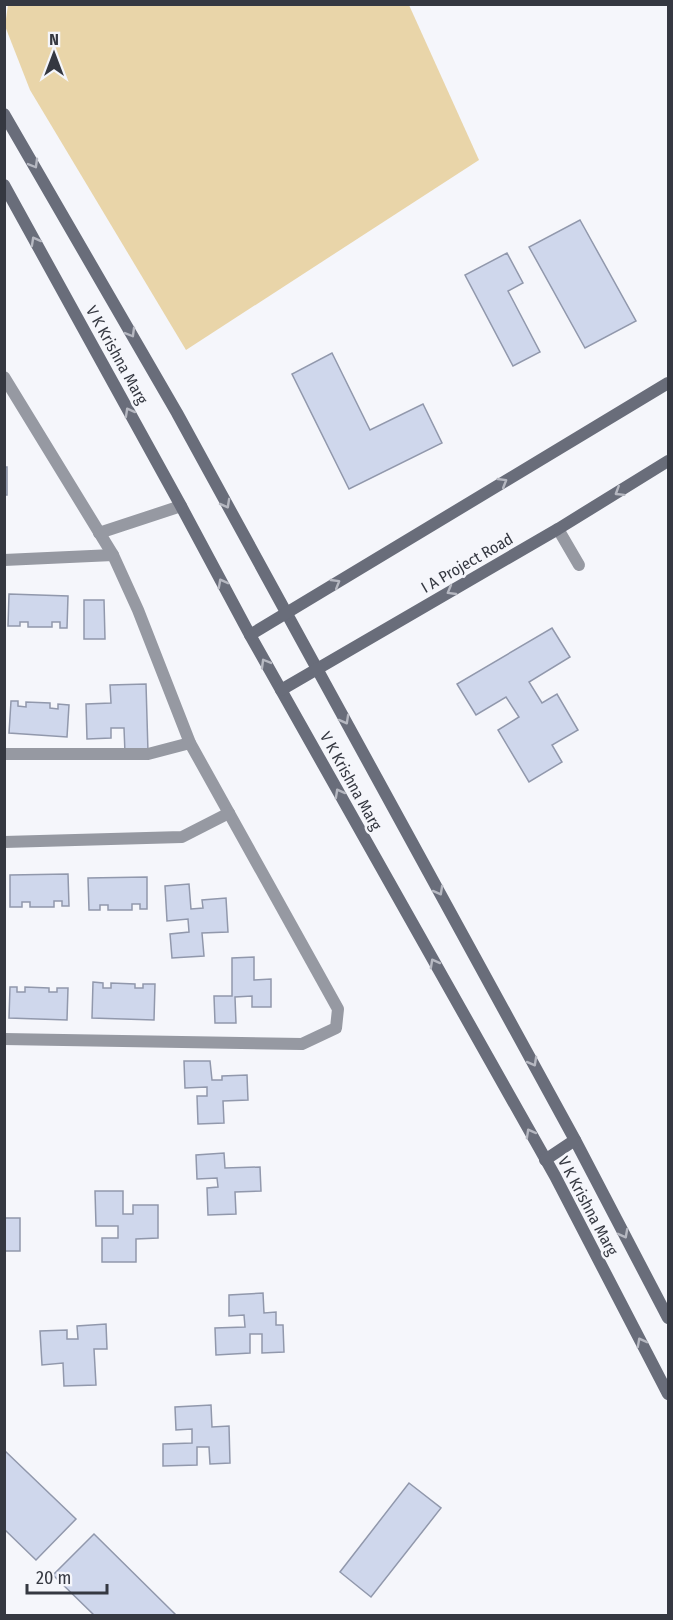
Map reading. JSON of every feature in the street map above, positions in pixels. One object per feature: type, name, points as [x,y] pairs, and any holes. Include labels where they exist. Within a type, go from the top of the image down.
[{"type":"street","name":"V K Krishna Marg","points":[[4,114],[177,413],[575,1140],[669,1318]]},
{"type":"street","name":"V K Krishna Marg","points":[[4,185],[250,635],[546,1160],[669,1394]]},
{"type":"street","points":[[4,377],[113,555],[138,610],[190,743],[338,1009],[336,1028],[302,1044],[4,1039]]},
{"type":"street","points":[[250,635],[669,382]]},
{"type":"street","name":"I A Project Road","points":[[281,690],[558,529],[669,461]]},
{"type":"street","points":[[99,533],[181,506]]},
{"type":"street","points":[[558,529],[579,565]]},
{"type":"street","points":[[4,560],[113,555]]},
{"type":"street","points":[[4,754],[148,754],[190,743]]},
{"type":"street","points":[[4,842],[182,837],[230,813]]},
{"type":"street","points":[[546,1160],[575,1140]]},
{"type":"shaded area","points":[[8,5],[409,5],[479,160],[186,350],[30,90],[5,26]]},
{"type":"building","points":[[580,220],[636,321],[585,348],[529,247]]},
{"type":"building","points":[[507,253],[523,283],[508,291],[540,352],[513,366],[465,275]]},
{"type":"building","points":[[332,353],[370,430],[423,404],[442,443],[349,489],[292,374]]},
{"type":"building","points":[[4,467],[7,467],[7,495],[4,495]]},
{"type":"building","points":[[9,594],[68,596],[67,628],[60,628],[60,622],[52,622],[52,627],[28,627],[28,622],[20,622],[20,626],[8,626]]},
{"type":"building","points":[[84,600],[104,600],[105,639],[84,639]]},
{"type":"building","points":[[552,628],[570,657],[529,682],[542,703],[557,694],[578,730],[552,745],[562,762],[529,782],[498,730],[519,717],[506,697],[476,715],[457,684]]},
{"type":"building","points":[[146,684],[148,752],[125,753],[124,728],[111,728],[111,738],[87,739],[86,704],[111,703],[110,685]]},
{"type":"building","points":[[11,701],[18,701],[18,706],[26,707],[26,702],[50,703],[50,708],[58,709],[58,704],[69,705],[67,737],[9,733]]},
{"type":"building","points":[[68,874],[69,906],[62,906],[62,901],[54,901],[54,907],[30,907],[30,902],[22,902],[22,907],[10,907],[10,875]]},
{"type":"building","points":[[147,877],[147,909],[140,909],[140,904],[132,904],[132,910],[108,910],[108,905],[100,905],[100,910],[89,910],[88,878]]},
{"type":"building","points":[[189,884],[191,909],[203,908],[202,900],[226,898],[228,932],[202,933],[204,956],[172,958],[170,934],[189,932],[188,919],[167,921],[165,886]]},
{"type":"building","points":[[254,957],[254,980],[271,979],[271,1007],[252,1007],[252,996],[235,997],[236,1023],[215,1023],[214,996],[232,996],[232,958]]},
{"type":"building","points":[[93,982],[103,983],[103,988],[111,988],[111,983],[135,984],[135,988],[143,988],[143,984],[155,984],[154,1020],[92,1018]]},
{"type":"building","points":[[10,987],[17,987],[17,992],[25,992],[25,987],[49,988],[49,992],[57,992],[57,988],[68,988],[67,1020],[9,1018]]},
{"type":"building","points":[[184,1061],[210,1061],[212,1080],[222,1080],[222,1076],[247,1075],[248,1100],[223,1101],[224,1123],[198,1124],[197,1096],[207,1096],[207,1087],[185,1088]]},
{"type":"building","points":[[224,1153],[225,1168],[260,1167],[261,1191],[235,1192],[236,1214],[208,1215],[207,1188],[218,1187],[217,1178],[197,1179],[196,1155]]},
{"type":"building","points":[[95,1191],[123,1191],[123,1214],[133,1214],[133,1205],[158,1205],[158,1238],[136,1239],[136,1262],[102,1262],[102,1238],[118,1238],[118,1226],[96,1226]]},
{"type":"building","points":[[4,1218],[20,1218],[20,1251],[4,1251]]},
{"type":"building","points":[[263,1293],[264,1313],[276,1312],[276,1325],[283,1325],[284,1352],[262,1353],[262,1334],[250,1334],[250,1353],[216,1355],[215,1328],[245,1327],[244,1315],[229,1316],[229,1295]]},
{"type":"building","points":[[106,1324],[107,1349],[94,1349],[96,1385],[64,1386],[63,1363],[42,1365],[40,1331],[67,1330],[67,1339],[78,1339],[77,1326]]},
{"type":"building","points":[[211,1405],[212,1427],[229,1426],[230,1463],[210,1464],[209,1447],[197,1447],[197,1465],[163,1466],[163,1444],[192,1443],[192,1429],[176,1430],[175,1407]]},
{"type":"building","points":[[4,1450],[76,1519],[36,1560],[4,1529]]},
{"type":"building","points":[[409,1483],[441,1508],[371,1597],[340,1572]]},
{"type":"building","points":[[94,1534],[177,1616],[95,1616],[53,1575]]}]
